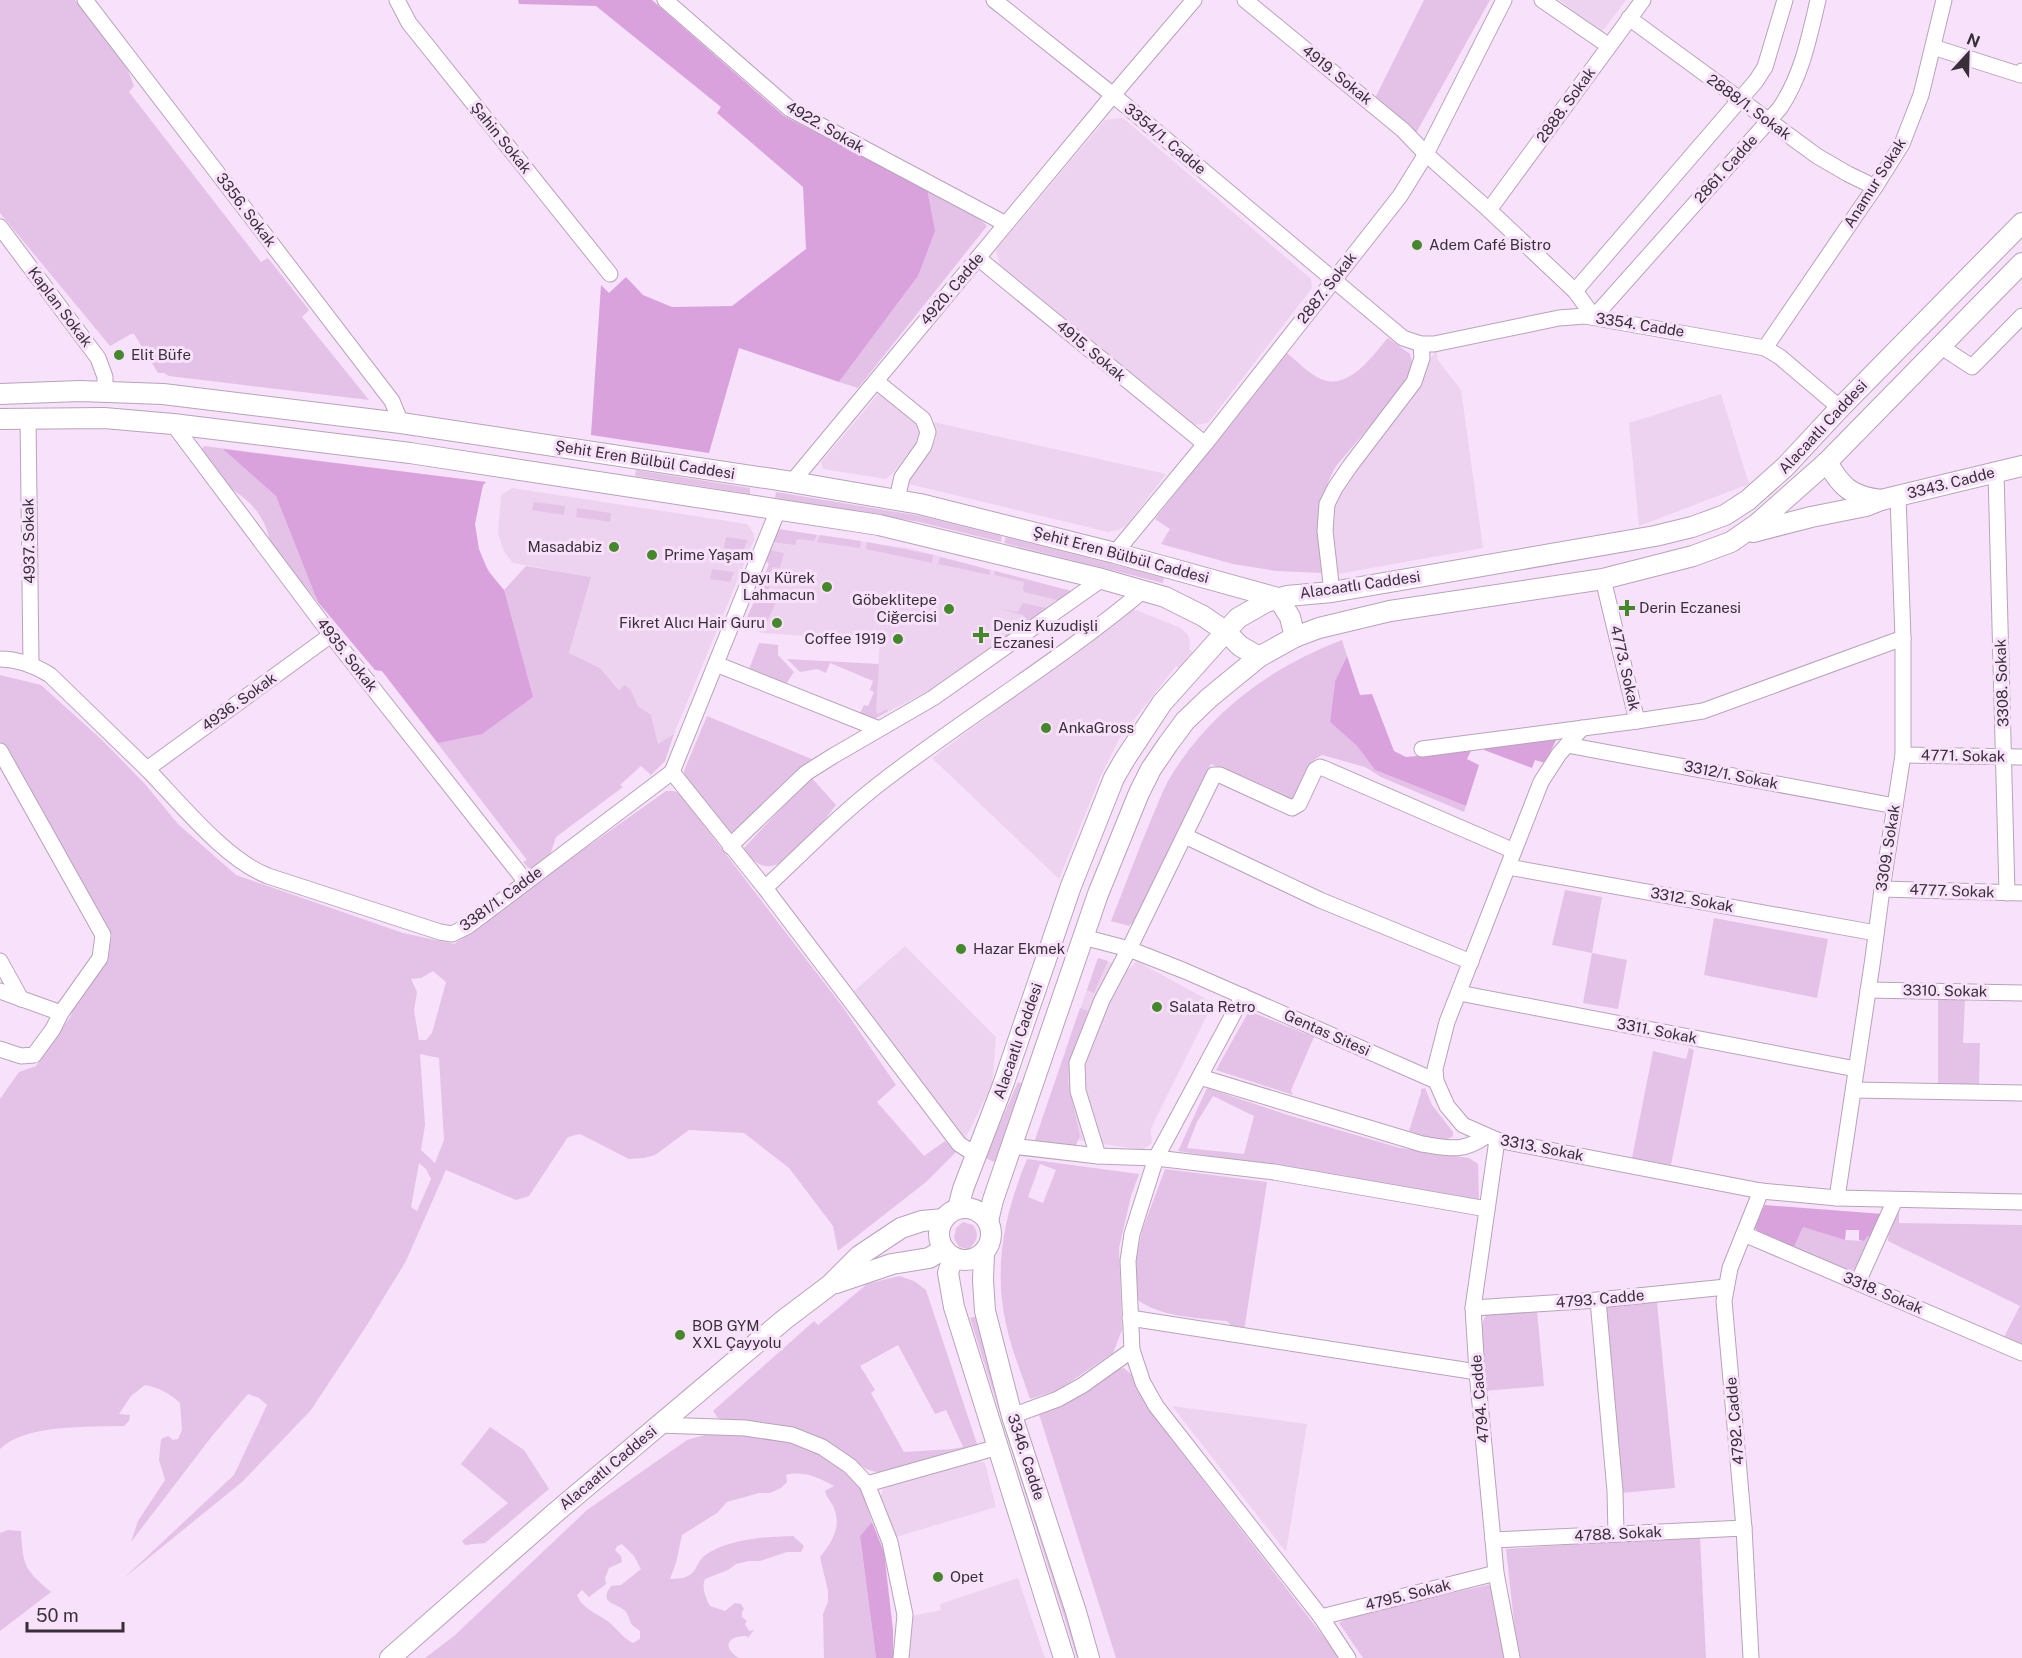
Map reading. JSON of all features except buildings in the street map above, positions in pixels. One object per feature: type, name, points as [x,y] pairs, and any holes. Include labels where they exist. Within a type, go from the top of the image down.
[{"type":"main road","name":"Alacaatlı Caddesi","points":[[390,1658],[555,1513],[785,1319],[830,1285],[859,1256],[901,1228],[951,1214],[963,1190],[1003,1085],[1071,886],[1114,778],[1162,703],[1225,631],[1250,610],[1278,598],[1297,594],[1332,592],[1638,539],[1708,522],[1737,508],[1785,467],[2022,223]]},
{"type":"main road","name":"Alacaatlı Caddesi","points":[[988,1221],[1011,1146],[1118,843],[1151,769],[1185,721],[1209,698],[1259,657],[1295,638],[1340,622],[1390,611],[1603,579],[1693,556],[1731,542],[1785,501],[1827,462],[2022,263]]},
{"type":"main road","name":"Şehit Eren Bülbül Caddesi","points":[[0,394],[105,392],[163,394],[401,423],[792,482],[897,499],[1115,553],[1278,598]]},
{"type":"main road","points":[[104,418],[105,392]]},
{"type":"main road","name":"Şehit Eren Bülbül Caddesi","points":[[0,419],[104,418],[173,424],[410,453],[910,531],[1144,590],[1183,605],[1225,631],[1240,646],[1259,657]]},
{"type":"main road","points":[[604,482],[608,453]]},
{"type":"main road","name":"3343. Cadde","points":[[1827,462],[1839,482],[1847,490],[1865,498],[1890,498]]},
{"type":"main road","name":"3343. Cadde","points":[[1744,534],[2022,466]]},
{"type":"main road","points":[[1278,598],[1290,617],[1295,638]]},
{"type":"main road","points":[[975,1209],[988,1221],[992,1236],[984,1252],[974,1259],[966,1260],[948,1253],[939,1231],[951,1214],[975,1209]]},
{"type":"main road","name":"3346. Cadde","points":[[984,1252],[985,1311],[1012,1416],[1073,1601],[1089,1658]]},
{"type":"main road","name":"Alacaatlı Caddesi","points":[[830,1285],[881,1268],[948,1253]]},
{"type":"main road","name":"3346. Cadde","points":[[948,1253],[951,1292],[1064,1658]]},
{"type":"street","name":"3356. Sokak","points":[[85,0],[392,401],[401,423]]},
{"type":"street","name":"Şahin Sokak","points":[[397,0],[409,23],[610,274]]},
{"type":"street","name":"4922. Sokak","points":[[665,0],[790,109],[1006,224]]},
{"type":"street","name":"3354/1. Cadde","points":[[994,0],[1113,95],[1334,280]]},
{"type":"street","name":"4920. Cadde","points":[[792,482],[1194,0]]},
{"type":"street","name":"4919. Sokak","points":[[1245,0],[1403,130],[1426,154],[1575,291],[1594,316]]},
{"type":"street","name":"2887. Sokak","points":[[1115,553],[1400,196],[1426,154],[1504,0]]},
{"type":"street","points":[[1542,0],[1609,46]]},
{"type":"street","name":"2888. Sokak","points":[[1489,210],[1643,0]]},
{"type":"street","points":[[1575,291],[1741,101],[1765,67],[1785,0]]},
{"type":"street","name":"2861. Cadde","points":[[1594,316],[1769,121],[1791,92],[1800,74],[1818,0]]},
{"type":"street","name":"Anamur Sokak","points":[[1765,348],[1875,187],[1909,129],[1921,95],[1944,0]]},
{"type":"street","name":"2888/1. Sokak","points":[[1629,18],[1817,156],[1875,187]]},
{"type":"street","points":[[1933,47],[2022,74]]},
{"type":"street","name":"Kaplan Sokak","points":[[0,227],[98,357],[105,377],[105,392]]},
{"type":"street","name":"4915. Sokak","points":[[978,258],[1204,444]]},
{"type":"street","points":[[1332,592],[1325,531],[1328,504],[1335,488],[1350,466],[1414,382],[1422,358],[1421,344],[1404,338],[1334,280]]},
{"type":"street","name":"3354. Cadde","points":[[1421,344],[1445,342],[1559,318],[1594,316],[1765,348],[1780,357],[1840,408]]},
{"type":"street","points":[[1940,346],[1972,367],[2022,316]]},
{"type":"street","points":[[876,381],[923,419],[928,432],[924,446],[902,477],[897,499]]},
{"type":"street","name":"4937. Sokak","points":[[28,418],[31,664]]},
{"type":"street","name":"4935. Sokak","points":[[173,424],[331,634],[526,882]]},
{"type":"street","name":"3308. Sokak","points":[[1996,472],[2005,756],[2014,893]]},
{"type":"street","name":"3309. Sokak","points":[[1836,1198],[1904,755],[1903,638],[1890,498]]},
{"type":"street","points":[[778,510],[672,772],[765,888],[959,1144],[976,1155]]},
{"type":"street","points":[[730,846],[806,773],[933,698],[1102,579]]},
{"type":"street","name":"4773. Sokak","points":[[1603,579],[1637,722]]},
{"type":"street","points":[[765,888],[886,778],[1076,642],[1144,590]]},
{"type":"street","name":"4936. Sokak","points":[[147,769],[331,634]]},
{"type":"street","points":[[1422,749],[1637,722],[1703,711],[1903,638]]},
{"type":"street","name":"3381/1. Cadde","points":[[0,659],[31,664],[50,675],[230,854],[251,868],[268,876],[440,932],[452,934],[460,930],[672,772]]},
{"type":"street","points":[[716,664],[879,729]]},
{"type":"street","points":[[1436,1081],[1435,1069],[1447,1022],[1541,782],[1559,753],[1582,728]]},
{"type":"street","name":"3312/1. Sokak","points":[[1567,745],[1895,806]]},
{"type":"street","points":[[0,751],[103,935],[100,958],[61,1013],[54,1029],[34,1055],[21,1056],[0,1049]]},
{"type":"street","name":"4771. Sokak","points":[[1904,755],[2022,757]]},
{"type":"street","points":[[1098,1156],[1078,1091],[1077,1063],[1102,1000],[1214,775],[1220,775],[1292,808],[1299,804],[1315,770],[1320,767],[1514,851]]},
{"type":"street","points":[[1185,836],[1320,900],[1471,962]]},
{"type":"street","name":"3312. Sokak","points":[[1508,867],[1876,933]]},
{"type":"street","name":"4777. Sokak","points":[[1882,889],[2014,893]]},
{"type":"street","name":"Gentas Sitesi","points":[[1083,937],[1129,949],[1243,996],[1436,1081]]},
{"type":"street","points":[[0,961],[21,999]]},
{"type":"street","name":"3310. Sokak","points":[[1868,990],[2022,993]]},
{"type":"street","points":[[0,991],[61,1013]]},
{"type":"street","name":"3311. Sokak","points":[[1459,993],[1856,1069]]},
{"type":"street","points":[[1243,996],[1156,1158],[1132,1234],[1128,1261],[1132,1350],[1143,1383],[1156,1406],[1321,1617],[1348,1658]]},
{"type":"street","points":[[1200,1077],[1422,1144],[1452,1149],[1467,1147],[1491,1138]]},
{"type":"street","name":"3313. Sokak","points":[[1436,1081],[1447,1106],[1463,1125],[1491,1138],[1761,1191],[1836,1198],[2022,1202]]},
{"type":"street","points":[[1854,1090],[2022,1093]]},
{"type":"street","name":"4794. Cadde","points":[[1491,1138],[1487,1209],[1473,1308],[1492,1540],[1512,1658]]},
{"type":"street","points":[[1011,1146],[1098,1156],[1156,1158],[1274,1172],[1487,1209]]},
{"type":"street","name":"4792. Cadde","points":[[1751,1658],[1744,1528],[1725,1313],[1725,1287],[1730,1268],[1761,1191]]},
{"type":"street","points":[[1858,1282],[1895,1200]]},
{"type":"street","name":"3318. Sokak","points":[[1744,1234],[2022,1353]]},
{"type":"street","name":"4793. Cadde","points":[[1473,1308],[1598,1300],[1725,1287]]},
{"type":"street","points":[[1598,1300],[1615,1491],[1616,1534]]},
{"type":"street","points":[[1130,1318],[1477,1372]]},
{"type":"street","points":[[1012,1416],[1083,1385],[1132,1350]]},
{"type":"street","points":[[659,1425],[745,1428],[792,1436],[822,1447],[850,1466],[867,1484],[890,1542],[905,1615],[901,1658]]},
{"type":"street","points":[[867,1484],[998,1447]]},
{"type":"street","name":"4788. Sokak","points":[[1492,1540],[1744,1528]]},
{"type":"street","name":"4795. Sokak","points":[[1321,1617],[1496,1573]]},
{"type":"shaded area","points":[[0,0],[75,0],[128,70],[134,86],[129,92],[261,262],[268,258],[309,310],[302,317],[369,400],[169,376],[158,373],[134,334],[110,346],[0,213]]},
{"type":"shaded area","points":[[518,0],[652,0],[784,116],[927,189],[935,231],[918,276],[839,382],[739,348],[709,453],[591,435],[601,285],[609,293],[626,277],[643,295],[672,307],[732,306],[806,249],[803,187],[717,113],[721,107],[596,6],[519,4]]},
{"type":"shaded area","points":[[1424,0],[1490,0],[1416,133],[1375,98]]},
{"type":"shaded area","points":[[1559,0],[1626,0],[1601,33]]},
{"type":"shaded area","points":[[1123,118],[1311,279],[1312,288],[1208,423],[1194,425],[1000,265],[996,250],[1105,120]]},
{"type":"shaded area","points":[[927,189],[971,210],[987,226],[858,388],[839,382],[918,276]]},
{"type":"shaded area","points":[[1388,338],[1410,354],[1411,370],[1403,387],[1336,466],[1329,480],[1321,506],[1319,531],[1322,573],[1276,571],[1233,564],[1161,544],[1170,529],[1155,519],[1287,353],[1321,379],[1341,380],[1359,370]]},
{"type":"shaded area","points":[[1437,351],[1437,359],[1461,390],[1483,548],[1338,574],[1331,537],[1331,521],[1338,495],[1418,390],[1432,356]]},
{"type":"shaded area","points":[[880,392],[920,423],[921,437],[886,479],[823,469],[821,462]]},
{"type":"shaded area","points":[[1721,394],[1749,484],[1639,526],[1629,423]]},
{"type":"shaded area","points":[[933,422],[1166,474],[1126,526],[1108,532],[909,484],[910,474],[932,447],[936,438]]},
{"type":"shaded area","points":[[204,446],[486,482],[483,485],[477,508],[475,531],[482,559],[492,575],[504,590],[526,566],[591,577],[569,653],[600,668],[619,690],[625,685],[631,690],[638,706],[651,715],[658,744],[674,734],[665,761],[651,775],[641,766],[620,785],[623,787],[556,837],[550,855],[533,873],[523,862],[527,860],[382,671],[375,670],[271,546],[263,521],[253,507],[233,490],[229,492],[200,452]]},
{"type":"shaded area","points":[[223,449],[486,482],[483,485],[475,524],[479,549],[488,571],[504,590],[533,697],[482,734],[438,743],[382,671],[375,670],[318,602],[276,496]]},
{"type":"shaded area","points":[[636,470],[750,488],[750,494],[635,476]]},
{"type":"shaded area","points":[[512,488],[747,524],[754,534],[754,540],[674,734],[658,745],[651,715],[638,706],[631,690],[620,690],[600,668],[569,653],[591,577],[513,563],[504,552],[498,533],[501,495]]},
{"type":"shaded area","points":[[776,492],[921,516],[1002,536],[1001,542],[919,522],[775,498]]},
{"type":"shaded area","points":[[534,502],[565,506],[564,515],[532,510]]},
{"type":"shaded area","points":[[577,508],[611,513],[610,522],[576,517]]},
{"type":"shaded area","points":[[778,529],[912,549],[1075,592],[955,677],[874,719],[880,641],[762,633],[745,624],[769,564],[766,560]]},
{"type":"shaded area","points":[[778,529],[817,535],[814,541],[797,539],[795,545],[773,542]]},
{"type":"shaded area","points":[[820,535],[861,541],[860,548],[817,542]]},
{"type":"shaded area","points":[[726,537],[748,540],[743,551],[724,548]]},
{"type":"shaded area","points":[[1006,537],[1164,577],[1163,583],[1004,543]]},
{"type":"shaded area","points":[[867,542],[933,555],[932,563],[866,549]]},
{"type":"shaded area","points":[[770,550],[784,553],[780,568],[772,567],[768,596],[778,598],[766,624],[747,617],[754,602],[758,604],[761,597],[757,595],[769,564],[766,561]]},
{"type":"shaded area","points":[[940,557],[990,570],[990,575],[938,564]]},
{"type":"shaded area","points":[[712,569],[734,572],[730,582],[710,579]]},
{"type":"shaded area","points":[[995,571],[1075,592],[1061,601],[1024,592],[1024,582],[994,575]]},
{"type":"shaded area","points":[[1023,603],[1050,609],[1003,642],[1000,639],[1026,620],[1023,615],[1001,609],[1018,612]]},
{"type":"shaded area","points":[[1131,608],[1181,628],[1188,635],[1189,649],[1194,653],[1181,669],[1176,666],[1119,739],[1099,780],[1059,879],[932,758],[1105,630]]},
{"type":"shaded area","points":[[1342,640],[1347,656],[1335,681],[1330,722],[1357,746],[1375,770],[1466,806],[1464,812],[1381,777],[1365,767],[1322,755],[1315,759],[1291,804],[1211,764],[1136,920],[1129,926],[1111,921],[1166,785],[1202,734],[1221,714],[1265,679],[1315,651]]},
{"type":"shaded area","points":[[759,643],[778,645],[778,655],[794,672],[786,684],[749,669]]},
{"type":"shaded area","points":[[1347,656],[1360,695],[1372,694],[1394,751],[1406,757],[1471,751],[1467,759],[1479,765],[1466,806],[1375,770],[1357,746],[1330,722],[1335,681]]},
{"type":"shaded area","points":[[787,659],[879,664],[876,711],[878,714],[887,709],[888,711],[874,719],[860,713],[864,705],[868,706],[874,692],[870,690],[873,681],[830,663],[826,673],[817,669],[800,672]]},
{"type":"shaded area","points":[[0,675],[41,685],[102,740],[145,784],[178,824],[236,875],[403,933],[454,944],[666,791],[679,793],[842,1006],[896,1085],[877,1102],[924,1156],[945,1141],[956,1152],[926,1182],[838,1251],[833,1226],[789,1168],[744,1133],[689,1130],[655,1155],[629,1159],[580,1134],[568,1137],[529,1196],[516,1200],[446,1170],[406,1261],[311,1410],[242,1482],[124,1578],[234,1475],[267,1405],[259,1398],[248,1394],[212,1436],[131,1542],[138,1521],[165,1480],[159,1460],[161,1439],[168,1436],[173,1440],[178,1439],[182,1430],[180,1403],[172,1396],[160,1389],[145,1385],[131,1396],[119,1414],[130,1415],[129,1421],[124,1426],[59,1428],[41,1431],[11,1441],[0,1449],[0,1099],[19,1072],[36,1066],[71,1016],[73,1005],[107,959],[112,935],[0,742]],"holes":[[[433,971],[446,982],[432,1033],[426,1040],[419,1040],[414,1010],[417,992],[411,979],[421,978]],[[420,1054],[439,1058],[444,1140],[435,1163],[421,1150],[425,1125]],[[419,1163],[426,1169],[431,1179],[417,1211],[411,1207]]]},
{"type":"shaded area","points":[[707,716],[814,760],[779,787],[746,827],[732,833],[723,831],[685,781],[684,771]]},
{"type":"shaded area","points":[[1557,738],[1545,763],[1535,760],[1532,768],[1484,750],[1486,745]]},
{"type":"shaded area","points":[[811,777],[836,805],[795,853],[775,865],[766,866],[756,862],[742,850]]},
{"type":"shaded area","points":[[1565,890],[1602,897],[1592,953],[1552,945]]},
{"type":"shaded area","points":[[1714,918],[1828,939],[1817,998],[1704,975]]},
{"type":"shaded area","points":[[905,946],[996,1037],[992,1085],[965,1139],[851,994]]},
{"type":"shaded area","points":[[1592,953],[1627,960],[1618,1009],[1583,1003]]},
{"type":"shaded area","points":[[1098,958],[1129,969],[1137,961],[1213,1003],[1151,1128],[1152,1143],[1142,1150],[1078,1140],[1074,1149],[1034,1143]]},
{"type":"shaded area","points":[[1098,958],[1108,961],[1094,993],[1087,990]]},
{"type":"shaded area","points":[[1938,1000],[1965,1000],[1963,1043],[1980,1043],[1979,1085],[1938,1084]]},
{"type":"shaded area","points":[[1080,1008],[1088,1011],[1069,1063],[1068,1081],[1080,1136],[1074,1149],[1034,1143]]},
{"type":"shaded area","points":[[1249,1011],[1314,1037],[1291,1090],[1293,1095],[1216,1070]]},
{"type":"shaded area","points":[[1689,1048],[1694,1050],[1671,1165],[1632,1158],[1653,1051],[1686,1059]]},
{"type":"shaded area","points":[[1018,1082],[1023,1084],[997,1163],[985,1158]]},
{"type":"shaded area","points":[[1207,1088],[1291,1116],[1400,1148],[1469,1158],[1478,1164],[1479,1200],[1178,1151]],"holes":[[[1213,1096],[1254,1116],[1244,1154],[1187,1148],[1197,1122]]]},
{"type":"shaded area","points":[[1425,1088],[1432,1105],[1453,1132],[1453,1136],[1448,1139],[1431,1138],[1409,1131],[1421,1089]]},
{"type":"shaded area","points":[[1027,1159],[1139,1174],[1131,1196],[1119,1248],[1122,1330],[1113,1353],[1058,1390],[1030,1399],[1008,1333],[1002,1302],[1003,1240],[1019,1179]],"holes":[[[1040,1164],[1056,1170],[1043,1203],[1028,1197]]]},
{"type":"shaded area","points":[[1165,1169],[1267,1182],[1244,1331],[1230,1329],[1227,1321],[1156,1310],[1137,1299],[1136,1260],[1142,1231]]},
{"type":"shaded area","points":[[1765,1205],[1883,1214],[1872,1236],[1868,1236],[1864,1241],[1859,1240],[1859,1230],[1846,1230],[1845,1240],[1803,1227],[1793,1249],[1762,1236],[1754,1227]]},
{"type":"shaded area","points":[[1893,1211],[1899,1211],[1899,1223],[2022,1225],[2022,1350],[2004,1337],[2020,1306],[1888,1241]]},
{"type":"shaded area","points":[[963,1222],[973,1225],[977,1235],[976,1241],[969,1249],[959,1247],[954,1238],[956,1228]]},
{"type":"shaded area","points":[[1802,1226],[1845,1240],[1864,1241],[1868,1236],[1872,1236],[1853,1272],[1793,1249]]},
{"type":"shaded area","points":[[899,1276],[914,1281],[926,1290],[978,1447],[882,1474],[866,1469],[835,1446],[807,1433],[778,1425],[718,1418],[713,1411],[814,1321],[818,1325],[867,1284]],"holes":[[[898,1345],[935,1414],[946,1410],[963,1447],[904,1452],[871,1393],[875,1390],[860,1366]]]},
{"type":"shaded area","points":[[1657,1302],[1675,1488],[1621,1493],[1605,1307]]},
{"type":"shaded area","points":[[1537,1311],[1544,1386],[1483,1391],[1480,1341],[1486,1315]]},
{"type":"shaded area","points":[[977,1316],[1083,1658],[1077,1658],[970,1318]]},
{"type":"shaded area","points":[[1124,1368],[1133,1376],[1140,1393],[1158,1422],[1340,1658],[1116,1658],[1039,1414],[1080,1395],[1115,1371]]},
{"type":"shaded area","points":[[1172,1406],[1307,1424],[1286,1552]]},
{"type":"shaded area","points":[[490,1427],[524,1450],[549,1489],[485,1543],[465,1545],[462,1541],[508,1503],[461,1464]]},
{"type":"shaded area","points":[[737,1434],[798,1445],[813,1450],[840,1465],[856,1481],[872,1522],[860,1536],[876,1658],[824,1658],[823,1614],[828,1602],[828,1591],[820,1557],[836,1529],[836,1515],[825,1491],[834,1486],[798,1473],[786,1475],[787,1482],[770,1493],[759,1493],[727,1502],[717,1513],[682,1535],[670,1579],[687,1576],[710,1552],[740,1541],[793,1536],[804,1546],[801,1552],[787,1552],[760,1561],[736,1564],[728,1570],[705,1579],[704,1589],[710,1606],[725,1611],[735,1603],[741,1604],[744,1609],[742,1617],[747,1621],[745,1624],[749,1631],[754,1630],[748,1638],[747,1636],[735,1637],[729,1642],[730,1650],[739,1658],[425,1658],[454,1636],[587,1510],[687,1440],[705,1435]],"holes":[[[622,1544],[634,1556],[641,1569],[621,1585],[611,1586],[606,1596],[610,1602],[625,1611],[632,1625],[640,1631],[640,1639],[633,1643],[610,1623],[587,1608],[577,1595],[582,1590],[589,1597],[606,1584],[605,1578],[609,1568],[622,1562],[621,1556],[615,1550],[617,1546]]]},
{"type":"shaded area","points":[[972,1458],[985,1463],[996,1507],[896,1537],[879,1502],[883,1488]]},
{"type":"shaded area","points":[[872,1522],[884,1552],[893,1630],[893,1658],[876,1658],[860,1536]]},
{"type":"shaded area","points":[[8,1530],[21,1531],[24,1560],[35,1578],[51,1592],[0,1631],[0,1533]]},
{"type":"shaded area","points":[[1700,1536],[1706,1658],[1518,1658],[1506,1549]]},
{"type":"shaded area","points":[[1018,1578],[1045,1658],[908,1658],[912,1616],[941,1610],[940,1604]]},
{"type":"shaded area","points":[[1492,1584],[1506,1658],[1363,1658],[1339,1623],[1350,1616]]},
{"type":"place","name":"Adem Café Bistro","points":[[1417,245]]},
{"type":"place","name":"Elit Büfe","points":[[119,355]]},
{"type":"place","name":"Masadabiz","points":[[614,547]]},
{"type":"place","name":"Prime Yaşam","points":[[652,555]]},
{"type":"place","name":"Dayı Kürek Lahmacun","points":[[827,587]]},
{"type":"place","name":"Derin Eczanesi","points":[[1627,608]]},
{"type":"place","name":"Göbeklitepe Ciğercisi","points":[[949,609]]},
{"type":"place","name":"Fikret Alıcı Hair Guru","points":[[777,623]]},
{"type":"place","name":"Deniz Kuzudişli Eczanesi","points":[[981,635]]},
{"type":"place","name":"Coffee 1919","points":[[898,639]]},
{"type":"place","name":"AnkaGross","points":[[1046,728]]},
{"type":"place","name":"Hazar Ekmek","points":[[961,949]]},
{"type":"place","name":"Salata Retro","points":[[1157,1007]]},
{"type":"place","name":"BOB GYM XXL Çayyolu","points":[[680,1335]]},
{"type":"place","name":"Opet","points":[[938,1577]]}]
